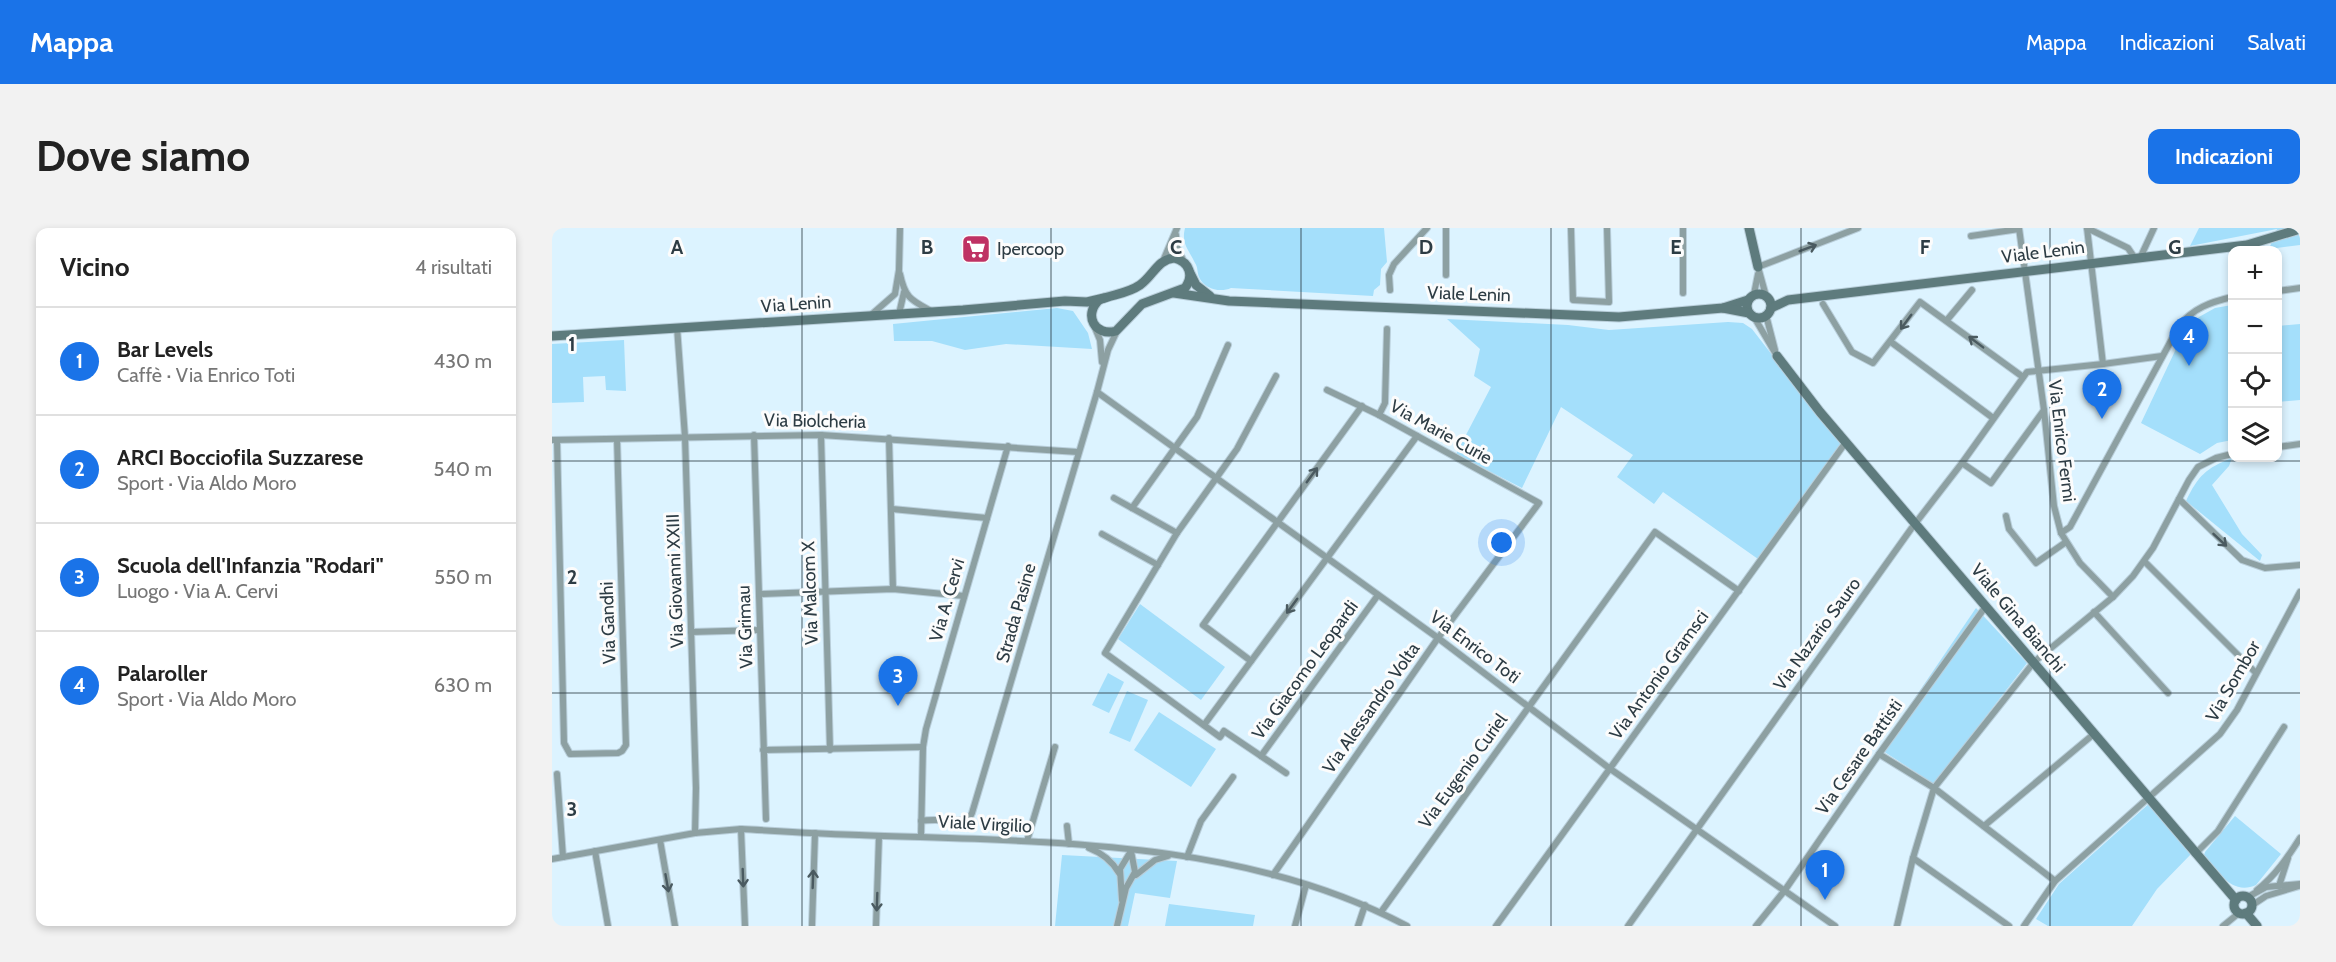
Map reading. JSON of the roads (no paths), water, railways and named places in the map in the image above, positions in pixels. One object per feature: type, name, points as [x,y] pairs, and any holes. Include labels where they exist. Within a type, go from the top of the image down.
[{"type":"main road","points":[[1749,228],[1758,267]]},
{"type":"main road","name":"Viale Lenin","points":[[1174,293],[1214,299],[1619,317],[1723,308],[1751,297],[1768,304],[2025,270],[2247,245],[2300,230]]},
{"type":"main road","points":[[1163,261],[1174,258],[1185,262],[1199,288],[1214,299]]},
{"type":"main road","name":"Via Lenin","points":[[552,336],[932,312],[1065,301],[1087,302],[1125,293],[1141,284],[1163,261]]},
{"type":"main road","points":[[1104,298],[1099,300],[1092,309],[1093,323],[1104,332],[1117,330],[1142,304],[1185,288],[1190,272]]},
{"type":"main road","points":[[1751,297],[1746,307],[1752,315]]},
{"type":"main road","name":"Via Lenin","points":[[1043,303],[1079,307],[1087,313],[1093,323]]},
{"type":"main road","name":"Viale Lenin","points":[[1723,308],[1761,318],[1768,304]]},
{"type":"main road","name":"Viale Gina Bianchi","points":[[1778,356],[1846,442],[2236,900]]},
{"type":"main road","points":[[2246,911],[2250,901],[2246,897],[2240,897],[2236,900],[2234,908],[2246,911],[2257,926]]},
{"type":"street","points":[[899,314],[895,294],[899,270],[900,228]]},
{"type":"street","points":[[1390,290],[1389,275],[1394,264],[1427,228]]},
{"type":"street","points":[[1446,228],[1446,274]]},
{"type":"street","points":[[1571,228],[1573,300],[1609,302],[1607,228]]},
{"type":"street","points":[[1683,228],[1683,293]]},
{"type":"street","points":[[1758,267],[1858,228]]},
{"type":"street","points":[[2087,228],[2128,248],[2137,257],[2154,228]]},
{"type":"street","points":[[2087,228],[2103,364]]},
{"type":"street","points":[[1971,236],[2019,229]]},
{"type":"street","name":"Via Enrico Fermi","points":[[2019,229],[2044,410],[2054,506],[2061,533],[2066,542],[2080,563],[2112,597]]},
{"type":"street","points":[[1163,261],[1177,230]]},
{"type":"street","points":[[1177,230],[1177,247],[1185,262]]},
{"type":"street","points":[[1751,297],[1758,267]]},
{"type":"street","points":[[1758,267],[1778,356]]},
{"type":"street","points":[[899,270],[903,292],[899,314]]},
{"type":"street","points":[[2282,290],[2300,288]]},
{"type":"street","points":[[1947,320],[1972,290]]},
{"type":"street","points":[[903,292],[932,312]]},
{"type":"street","points":[[872,315],[895,294]]},
{"type":"street","points":[[2061,533],[2070,527],[2162,356],[2186,317],[2204,305],[2228,298]]},
{"type":"street","points":[[1823,304],[1852,352],[1873,363],[1920,302],[2023,377]]},
{"type":"street","points":[[1752,315],[1778,356]]},
{"type":"street","points":[[1093,323],[1101,346],[1102,368]]},
{"type":"street","name":"Via Giovanni XXIII","points":[[677,327],[685,437],[696,788],[695,833]]},
{"type":"street","points":[[1379,415],[1385,403],[1387,329]]},
{"type":"street","points":[[1102,368],[1110,342],[1117,330]]},
{"type":"street","points":[[1891,342],[1993,418]]},
{"type":"street","points":[[1132,508],[1197,417],[1227,345]]},
{"type":"street","points":[[2038,369],[2049,370],[2162,356]]},
{"type":"street","name":"Strada Pasine","points":[[921,821],[963,820],[969,819],[972,813],[1097,392],[1102,368]]},
{"type":"street","name":"Via Nazario Sauro","points":[[1628,926],[1915,523],[1962,463],[2023,377],[2027,372],[2038,369]]},
{"type":"street","points":[[1276,376],[1237,449],[1177,533],[1105,653],[1204,725],[1417,436]]},
{"type":"street","name":"Via Marie Curie","points":[[1327,390],[1379,415],[1539,503]]},
{"type":"street","name":"Via Enrico Toti","points":[[1097,392],[1438,638],[1609,768],[1835,926]]},
{"type":"street","points":[[1251,661],[1203,625],[1362,406]]},
{"type":"street","points":[[1962,463],[1991,483],[2044,410]]},
{"type":"street","name":"Via Grimau","points":[[754,435],[766,819]]},
{"type":"street","name":"Via Biolcheria","points":[[554,440],[820,435],[1078,452]]},
{"type":"street","name":"Via Malcom X","points":[[820,435],[830,750]]},
{"type":"street","points":[[889,438],[893,589]]},
{"type":"street","name":"Via Gandhi","points":[[554,440],[564,743],[570,754],[618,753],[627,745],[617,439]]},
{"type":"street","name":"Via Antonio Gramsci","points":[[1496,926],[1846,442]]},
{"type":"street","points":[[2282,446],[2300,444]]},
{"type":"street","name":"Via A. Cervi","points":[[921,837],[923,747],[926,729],[1008,446]]},
{"type":"street","points":[[1897,926],[1912,858],[1934,788],[2034,662],[2112,597],[2145,562],[2198,467],[2228,455]]},
{"type":"street","points":[[1114,498],[1177,533]]},
{"type":"street","points":[[2179,499],[2242,560],[2265,568],[2300,565]]},
{"type":"street","name":"Via Alessandro Volta","points":[[1273,874],[1438,638],[1539,503]]},
{"type":"street","points":[[892,509],[987,518]]},
{"type":"street","points":[[2006,516],[2008,529],[2036,563],[2066,542]]},
{"type":"street","name":"Via Eugenio Curiel","points":[[1381,912],[1655,532],[1739,591]]},
{"type":"street","points":[[1102,534],[1158,565]]},
{"type":"street","points":[[2145,562],[2256,673]]},
{"type":"street","points":[[759,594],[893,589],[964,596]]},
{"type":"street","name":"Via Sombor","points":[[2026,923],[2055,881],[2220,734],[2237,710],[2300,592]]},
{"type":"street","name":"Via Giacomo Leopardi","points":[[1204,725],[1220,737],[1224,731],[1261,756],[1378,595]]},
{"type":"street","name":"Via Cesare Battisti","points":[[1756,926],[1785,890],[1879,754],[1986,606]]},
{"type":"street","points":[[2094,612],[2168,693]]},
{"type":"street","points":[[691,632],[760,630]]},
{"type":"street","points":[[2195,854],[2222,826],[2284,727]]},
{"type":"street","points":[[1984,826],[2095,733]]},
{"type":"street","points":[[763,750],[923,747]]},
{"type":"street","points":[[1027,841],[1055,747]]},
{"type":"street","points":[[1879,754],[1934,788],[2055,881]]},
{"type":"street","points":[[1261,756],[1286,773]]},
{"type":"street","points":[[557,774],[563,857]]},
{"type":"street","points":[[1187,857],[1201,821],[1233,777]]},
{"type":"street","points":[[1067,826],[1069,844]]},
{"type":"street","points":[[741,829],[745,926]]},
{"type":"street","name":"Viale Virgilio","points":[[552,859],[695,833],[741,829],[1083,845],[1187,857],[1273,874],[1365,905],[1407,926]]},
{"type":"street","points":[[812,926],[815,833]]},
{"type":"street","points":[[876,926],[879,836]]},
{"type":"street","points":[[2246,897],[2268,881],[2300,838]]},
{"type":"street","points":[[660,840],[675,926]]},
{"type":"street","points":[[1083,845],[1100,852],[1120,875]]},
{"type":"street","points":[[595,851],[608,926]]},
{"type":"street","points":[[1122,900],[1120,875],[1122,862],[1131,851]]},
{"type":"street","points":[[1131,851],[1135,867],[1131,880]]},
{"type":"street","points":[[1117,926],[1122,900],[1131,880],[1140,870],[1155,860],[1173,855]]},
{"type":"street","points":[[2223,926],[2280,884],[2289,855]]},
{"type":"street","points":[[1912,858],[2009,926]]},
{"type":"street","points":[[2257,890],[2280,884],[2300,885]]},
{"type":"street","points":[[1295,926],[1306,885]]},
{"type":"street","points":[[2266,896],[2300,885]]},
{"type":"street","points":[[1358,926],[1365,905]]},
{"type":"street","points":[[2026,923],[2035,926]]},
{"type":"place","name":"Ipercoop","points":[[976,249]]},
{"type":"place","name":"Palaroller","points":[[2189,366]]},
{"type":"place","name":"ARCI Bocciofila Suzzarese","points":[[2102,419]]},
{"type":"place","name":"Scuola dell'Infanzia \"Rodari\"","points":[[898,706]]},
{"type":"place","name":"Bar Levels","points":[[1825,900]]}]
